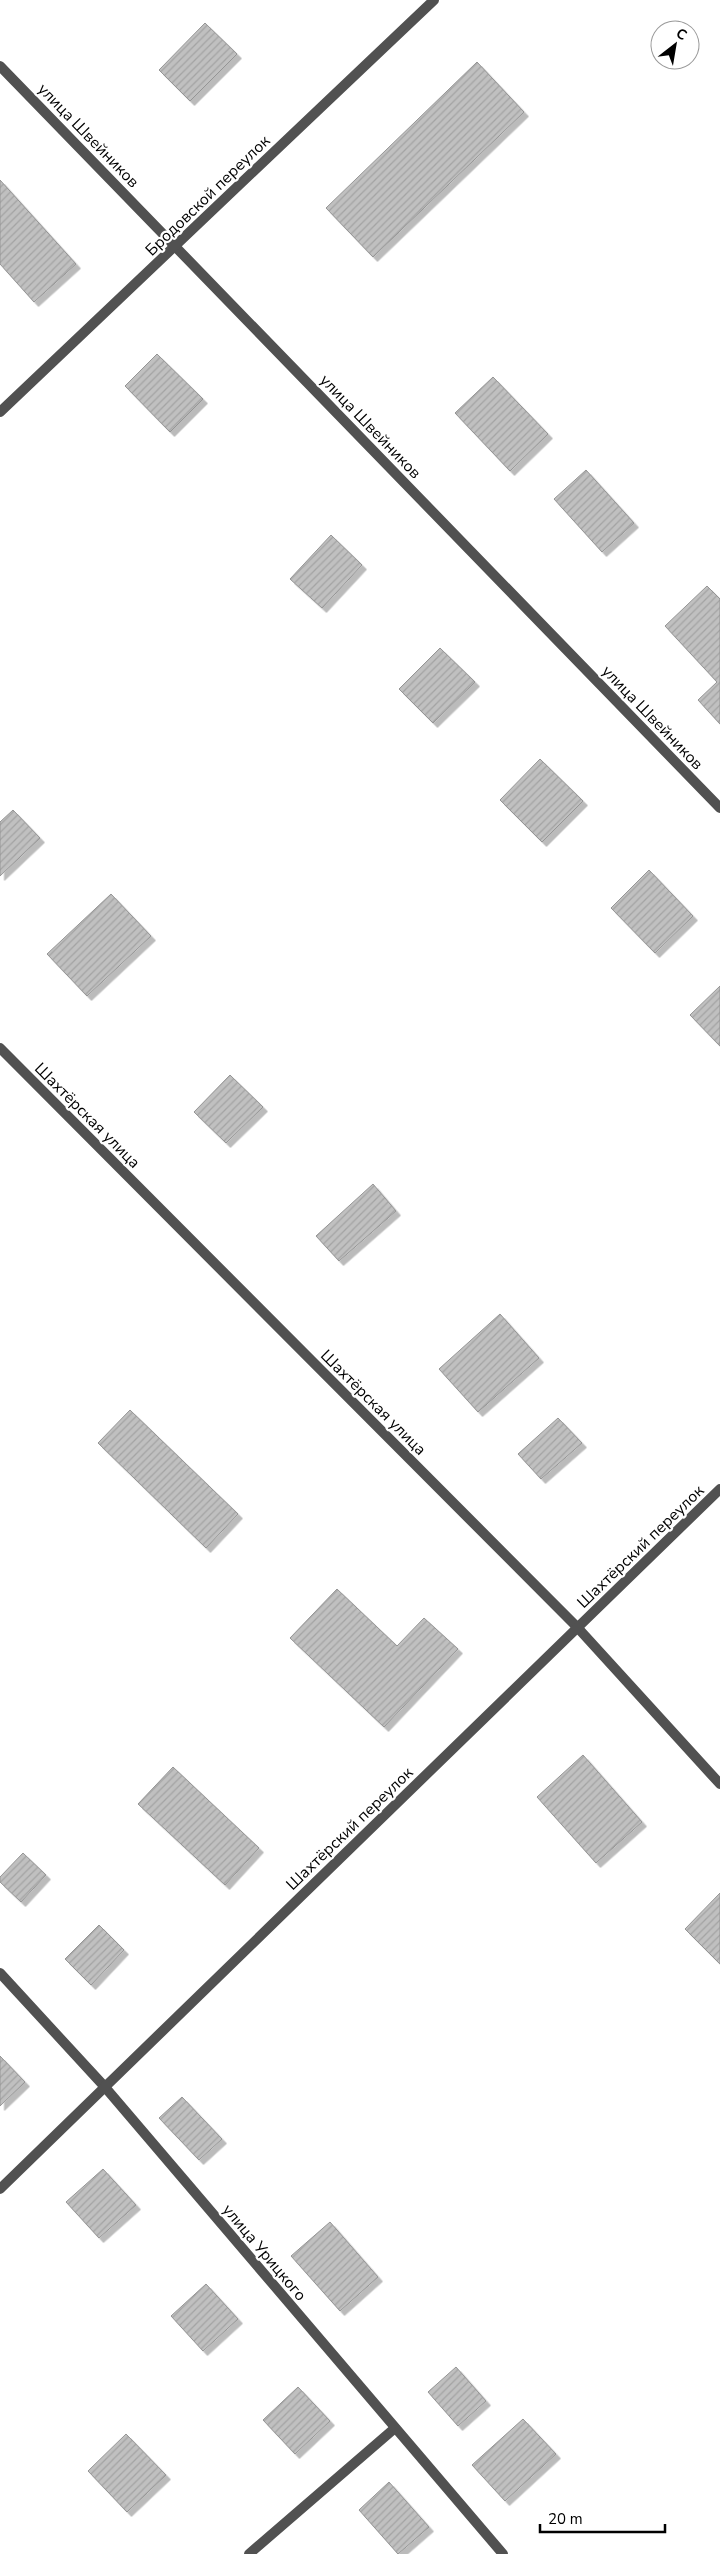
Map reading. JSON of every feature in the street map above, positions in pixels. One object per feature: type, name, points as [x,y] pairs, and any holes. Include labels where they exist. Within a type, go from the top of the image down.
[{"type":"street","name":"Бродовской переулок","points":[[0,412],[434,0]]},
{"type":"street","name":"улица Швейников","points":[[0,66],[176,245],[720,808]]},
{"type":"street","name":"Шахтёрская улица","points":[[0,1048],[577,1627],[720,1784]]},
{"type":"street","name":"Шахтёрский переулок","points":[[0,2189],[720,1489]]},
{"type":"street","name":"улица Урицкого","points":[[0,1973],[104,2086],[503,2554]]},
{"type":"street","points":[[249,2554],[395,2428]]},
{"type":"building","points":[[205,23],[237,54],[190,101],[159,70]]},
{"type":"building","points":[[477,62],[524,112],[373,257],[326,208]]},
{"type":"building","points":[[0,180],[76,264],[34,302],[0,264]]},
{"type":"building","points":[[157,354],[203,399],[170,432],[125,386]]},
{"type":"building","points":[[493,377],[548,434],[510,471],[455,413]]},
{"type":"building","points":[[586,470],[634,523],[602,552],[554,499]]},
{"type":"building","points":[[331,535],[362,565],[322,608],[290,579]]},
{"type":"building","points":[[707,586],[720,599],[720,724],[698,700],[717,682],[665,626]]},
{"type":"building","points":[[440,648],[475,682],[433,723],[399,689]]},
{"type":"building","points":[[540,759],[583,801],[542,842],[500,800]]},
{"type":"building","points":[[13,810],[40,838],[0,876],[0,822]]},
{"type":"building","points":[[649,870],[693,916],[655,953],[611,908]]},
{"type":"building","points":[[111,894],[151,936],[87,996],[47,954]]},
{"type":"building","points":[[720,986],[720,1046],[690,1015]]},
{"type":"building","points":[[230,1075],[263,1107],[226,1143],[194,1112]]},
{"type":"building","points":[[373,1184],[396,1211],[339,1261],[316,1236]]},
{"type":"building","points":[[500,1314],[539,1358],[478,1412],[439,1369]]},
{"type":"building","points":[[130,1410],[238,1514],[206,1548],[98,1443]]},
{"type":"building","points":[[558,1418],[582,1443],[541,1479],[518,1454]]},
{"type":"building","points":[[337,1589],[397,1646],[424,1618],[458,1649],[384,1727],[290,1638]]},
{"type":"building","points":[[583,1755],[642,1822],[596,1863],[537,1797]]},
{"type":"building","points":[[173,1767],[259,1848],[225,1885],[138,1804]]},
{"type":"building","points":[[23,1853],[46,1875],[21,1902],[0,1882],[0,1877]]},
{"type":"building","points":[[720,1893],[720,1964],[685,1929]]},
{"type":"building","points":[[99,1925],[124,1950],[91,1985],[65,1959]]},
{"type":"building","points":[[0,2056],[25,2082],[0,2106]]},
{"type":"building","points":[[182,2097],[222,2139],[199,2160],[159,2118]]},
{"type":"building","points":[[103,2169],[136,2205],[99,2238],[66,2202]]},
{"type":"building","points":[[330,2222],[378,2277],[340,2311],[291,2256]]},
{"type":"building","points":[[206,2284],[238,2319],[203,2351],[171,2316]]},
{"type":"building","points":[[456,2367],[486,2401],[458,2426],[428,2392]]},
{"type":"building","points":[[298,2387],[330,2421],[295,2454],[263,2420]]},
{"type":"building","points":[[523,2419],[556,2454],[505,2501],[472,2465]]},
{"type":"building","points":[[126,2434],[166,2475],[127,2512],[88,2471]]},
{"type":"building","points":[[389,2482],[429,2527],[398,2554],[359,2510]]}]
